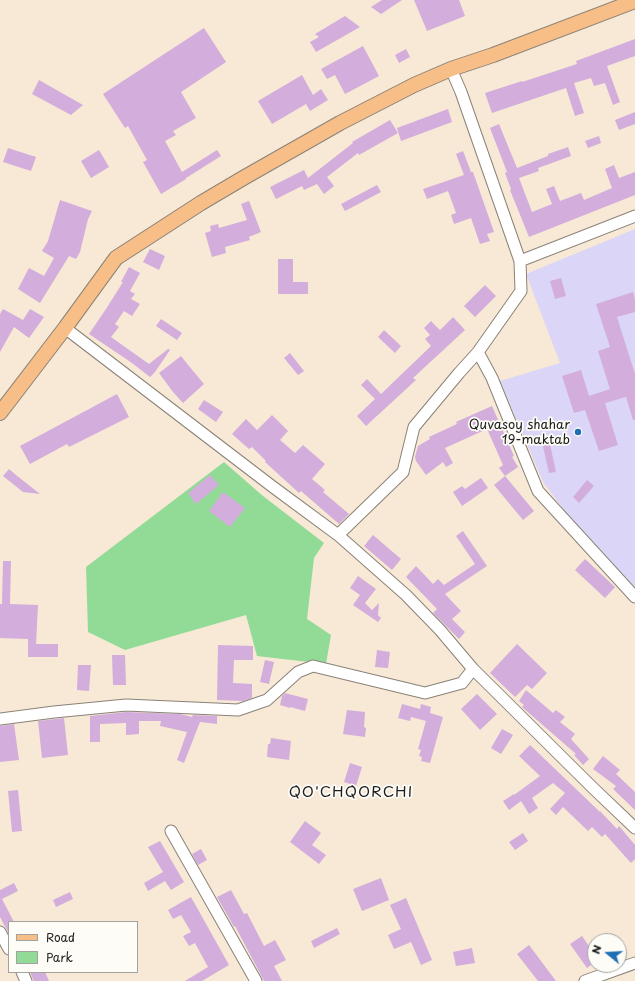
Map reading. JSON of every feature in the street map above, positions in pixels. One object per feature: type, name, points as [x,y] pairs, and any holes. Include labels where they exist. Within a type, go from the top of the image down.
[{"type":"main road","points":[[0,414],[116,258],[201,203],[340,123],[414,86],[451,69],[492,55],[635,0]]},
{"type":"street","points":[[338,535],[403,472],[414,427],[478,352],[521,291],[520,261],[461,92],[451,69]]},
{"type":"street","points":[[520,261],[635,216]]},
{"type":"street","points":[[65,328],[338,535],[406,595],[440,630],[473,669],[635,828]]},
{"type":"street","points":[[478,352],[492,378],[538,491],[635,597]]},
{"type":"street","points":[[0,719],[126,705],[238,710],[267,700],[298,672],[313,666],[425,693],[462,683],[473,669]]},
{"type":"street","points":[[171,831],[256,981]]},
{"type":"street","points":[[0,932],[8,947]]},
{"type":"street","points":[[585,981],[635,962]]},
{"type":"shaded area","name":"Quvasoy shahar 19-maktab","points":[[635,229],[635,588],[570,518],[543,482],[500,381],[560,363],[526,274]]},
{"type":"green space","points":[[224,462],[263,496],[324,543],[314,558],[307,619],[331,635],[326,664],[257,656],[246,615],[125,650],[88,632],[86,567]]},
{"type":"building","points":[[382,0],[402,0],[381,14],[371,7]]},
{"type":"building","points":[[414,0],[459,0],[465,16],[427,31]]},
{"type":"building","points":[[345,16],[360,27],[316,52],[310,42],[319,37],[315,34]]},
{"type":"building","points":[[204,28],[226,62],[181,92],[196,118],[173,131],[176,135],[165,141],[182,172],[217,150],[221,156],[161,194],[143,162],[147,160],[128,126],[125,128],[103,94]]},
{"type":"building","points":[[635,39],[635,56],[607,66],[620,102],[613,105],[605,83],[594,86],[591,78],[574,83],[584,113],[575,116],[566,88],[492,113],[485,93],[577,64],[576,61]]},
{"type":"building","points":[[363,46],[379,76],[345,94],[335,75],[327,79],[321,69]]},
{"type":"building","points":[[406,49],[410,57],[399,63],[395,55]]},
{"type":"building","points":[[302,75],[313,95],[321,89],[328,100],[310,111],[306,104],[272,124],[258,101]]},
{"type":"building","points":[[39,80],[83,105],[71,115],[32,94]]},
{"type":"building","points":[[448,109],[452,122],[401,141],[397,128]]},
{"type":"building","points":[[635,112],[635,124],[619,130],[615,120]]},
{"type":"building","points":[[390,120],[398,133],[359,155],[358,153],[327,177],[334,186],[324,194],[317,184],[304,190],[302,186],[276,199],[270,187],[304,170],[308,178],[353,143],[352,142]]},
{"type":"building","points":[[499,124],[517,168],[568,147],[571,156],[538,168],[539,171],[519,178],[532,212],[552,204],[546,189],[554,186],[560,201],[581,193],[584,200],[612,188],[605,169],[614,165],[619,178],[635,172],[635,195],[529,237],[510,190],[511,189],[505,173],[507,172],[490,128]]},
{"type":"building","points":[[599,136],[601,143],[588,148],[585,141]]},
{"type":"building","points":[[8,148],[36,157],[31,171],[3,162]]},
{"type":"building","points":[[99,150],[109,167],[91,178],[81,161]]},
{"type":"building","points":[[463,151],[471,172],[473,172],[494,232],[487,234],[490,241],[480,244],[471,218],[454,224],[451,215],[456,213],[448,191],[427,199],[423,189],[464,175],[456,154]]},
{"type":"building","points":[[377,185],[381,192],[345,211],[341,204]]},
{"type":"building","points":[[60,200],[92,211],[88,219],[80,252],[76,259],[69,256],[40,303],[18,289],[29,268],[44,276],[54,258],[42,251],[48,241]]},
{"type":"building","points":[[249,201],[261,232],[249,237],[250,240],[225,247],[226,253],[212,257],[205,233],[211,231],[210,226],[218,224],[219,228],[247,220],[241,204]]},
{"type":"building","points":[[150,249],[165,256],[159,270],[143,262]]},
{"type":"building","points":[[278,259],[293,259],[293,282],[308,282],[308,294],[278,294]]},
{"type":"building","points":[[129,267],[140,273],[130,291],[135,294],[131,299],[140,304],[132,316],[124,311],[115,324],[119,327],[111,337],[149,364],[168,349],[170,350],[150,377],[89,334],[123,282],[121,282]]},
{"type":"building","points":[[561,278],[566,296],[555,299],[550,281]]},
{"type":"building","points":[[485,285],[496,296],[475,317],[464,306]]},
{"type":"building","points":[[633,292],[635,312],[617,317],[635,374],[635,420],[633,420],[626,397],[605,403],[618,445],[599,451],[585,410],[574,413],[562,376],[581,370],[589,396],[610,389],[598,351],[610,347],[596,304]]},
{"type":"building","points":[[3,309],[23,320],[30,309],[44,317],[29,338],[14,327],[0,352],[0,314]]},
{"type":"building","points":[[453,317],[465,330],[413,378],[416,380],[366,426],[357,416],[375,399],[361,385],[367,379],[381,394],[431,346],[425,339],[430,335],[424,328],[431,321],[440,330]]},
{"type":"building","points":[[161,319],[182,333],[177,340],[156,326]]},
{"type":"building","points":[[384,330],[401,346],[395,353],[378,337]]},
{"type":"building","points":[[290,353],[304,371],[298,375],[284,358]]},
{"type":"building","points":[[181,356],[204,384],[183,403],[159,373]]},
{"type":"building","points":[[117,394],[129,417],[69,447],[67,444],[30,464],[20,446]]},
{"type":"building","points":[[204,400],[223,412],[216,422],[198,409]]},
{"type":"building","points":[[492,406],[514,456],[512,457],[518,467],[505,476],[499,468],[503,465],[487,429],[445,448],[453,463],[446,467],[443,462],[426,475],[416,461],[415,457],[418,446],[430,439],[429,437],[457,424],[456,422]]},
{"type":"building","points":[[272,415],[288,431],[280,440],[295,453],[303,445],[325,464],[312,479],[325,490],[323,492],[349,514],[339,524],[301,491],[299,493],[265,462],[266,461],[252,447],[249,449],[232,434],[246,419],[257,430]]},
{"type":"building","points":[[549,440],[556,472],[549,473],[542,442]]},
{"type":"building","points":[[9,469],[40,494],[23,492],[3,476]]},
{"type":"building","points":[[210,475],[219,485],[196,504],[188,493]]},
{"type":"building","points":[[505,476],[534,511],[523,520],[494,485]]},
{"type":"building","points":[[481,478],[488,488],[462,506],[453,492],[462,486],[465,489]]},
{"type":"building","points":[[587,480],[594,486],[579,503],[573,497]]},
{"type":"building","points":[[223,492],[245,508],[230,527],[209,511]]},
{"type":"building","points":[[463,531],[487,566],[445,594],[461,611],[452,619],[465,632],[459,639],[433,613],[437,609],[406,577],[416,566],[433,584],[438,579],[444,585],[475,564],[456,536]]},
{"type":"building","points":[[373,535],[401,559],[392,570],[364,546]]},
{"type":"building","points":[[585,559],[615,587],[605,598],[575,570]]},
{"type":"building","points":[[3,561],[11,561],[10,604],[38,605],[36,644],[58,644],[58,657],[28,657],[28,639],[0,638],[0,604],[2,604]]},
{"type":"building","points":[[358,576],[376,589],[365,603],[372,610],[379,603],[378,615],[381,618],[378,622],[353,605],[360,595],[350,588]]},
{"type":"building","points":[[517,644],[547,673],[532,689],[527,685],[515,697],[490,673]]},
{"type":"building","points":[[218,645],[253,646],[253,660],[234,660],[233,683],[252,684],[252,698],[243,701],[217,700]]},
{"type":"building","points":[[377,650],[390,652],[388,668],[375,667]]},
{"type":"building","points":[[112,655],[125,655],[126,685],[113,685]]},
{"type":"building","points":[[265,660],[274,662],[269,684],[260,682]]},
{"type":"building","points":[[78,665],[91,665],[89,691],[77,690]]},
{"type":"building","points":[[526,690],[553,713],[556,710],[565,717],[560,722],[575,734],[571,739],[589,759],[583,765],[574,755],[576,754],[522,707],[524,705],[519,701]]},
{"type":"building","points":[[285,693],[308,699],[305,711],[280,705],[282,696]]},
{"type":"building","points":[[477,694],[497,714],[480,730],[461,709]]},
{"type":"building","points":[[402,704],[420,709],[421,704],[431,707],[430,713],[443,717],[430,763],[421,761],[422,757],[419,756],[421,750],[418,749],[426,721],[411,717],[410,721],[398,718]]},
{"type":"building","points":[[347,710],[365,712],[365,737],[343,734]]},
{"type":"building","points":[[126,712],[180,714],[192,717],[193,715],[217,716],[217,724],[200,722],[184,763],[177,760],[187,732],[160,726],[161,721],[139,721],[139,734],[126,735],[126,723],[100,724],[100,742],[90,742],[90,716]]},
{"type":"building","points":[[64,718],[68,755],[42,758],[38,721]]},
{"type":"building","points":[[14,724],[19,760],[0,762],[0,726]]},
{"type":"building","points":[[502,729],[513,735],[501,754],[491,748]]},
{"type":"building","points":[[271,738],[291,741],[289,760],[267,757],[268,744],[270,744]]},
{"type":"building","points":[[530,745],[617,829],[619,826],[635,845],[635,859],[631,863],[605,834],[602,837],[592,827],[588,831],[563,807],[556,815],[550,809],[565,793],[553,783],[532,798],[538,808],[529,814],[521,801],[509,810],[503,801],[540,776],[519,756]]},
{"type":"building","points":[[603,756],[620,770],[616,774],[635,792],[635,810],[613,789],[616,786],[593,769]]},
{"type":"building","points":[[350,763],[362,767],[356,786],[344,782]]},
{"type":"building","points":[[18,790],[22,831],[12,832],[8,791]]},
{"type":"building","points":[[305,821],[321,833],[312,845],[326,855],[319,864],[290,842]]},
{"type":"building","points":[[523,833],[528,841],[515,850],[509,842]]},
{"type":"building","points":[[160,841],[184,882],[171,890],[165,881],[148,891],[144,883],[163,872],[148,847]]},
{"type":"building","points":[[201,849],[207,860],[198,865],[192,854]]},
{"type":"building","points":[[381,878],[389,900],[362,911],[353,889]]},
{"type":"building","points":[[14,883],[18,891],[2,899],[13,921],[8,921],[8,932],[0,917],[0,890]]},
{"type":"building","points":[[231,890],[244,914],[247,913],[264,946],[275,940],[286,960],[274,966],[282,981],[264,981],[235,926],[234,927],[217,897]]},
{"type":"building","points":[[70,892],[73,899],[56,907],[53,900]]},
{"type":"building","points":[[191,897],[229,965],[202,981],[185,981],[208,967],[195,943],[189,946],[183,936],[191,932],[181,915],[173,919],[168,910]]},
{"type":"building","points":[[406,898],[432,960],[421,965],[411,942],[394,949],[388,935],[401,929],[390,905]]},
{"type":"building","points":[[337,928],[340,934],[314,948],[311,941]]},
{"type":"building","points":[[582,936],[587,943],[587,968],[570,944]]},
{"type":"building","points":[[529,945],[556,981],[538,981],[517,954]]},
{"type":"building","points":[[472,948],[475,963],[456,966],[453,952]]},
{"type":"building","points":[[30,973],[45,973],[49,981],[34,981]]},
{"type":"place","name":"Quvasoy shahar 19-maktab","points":[[578,432]]},
{"type":"district","name":"QO'CHQORCHI","points":[[351,793]]}]
